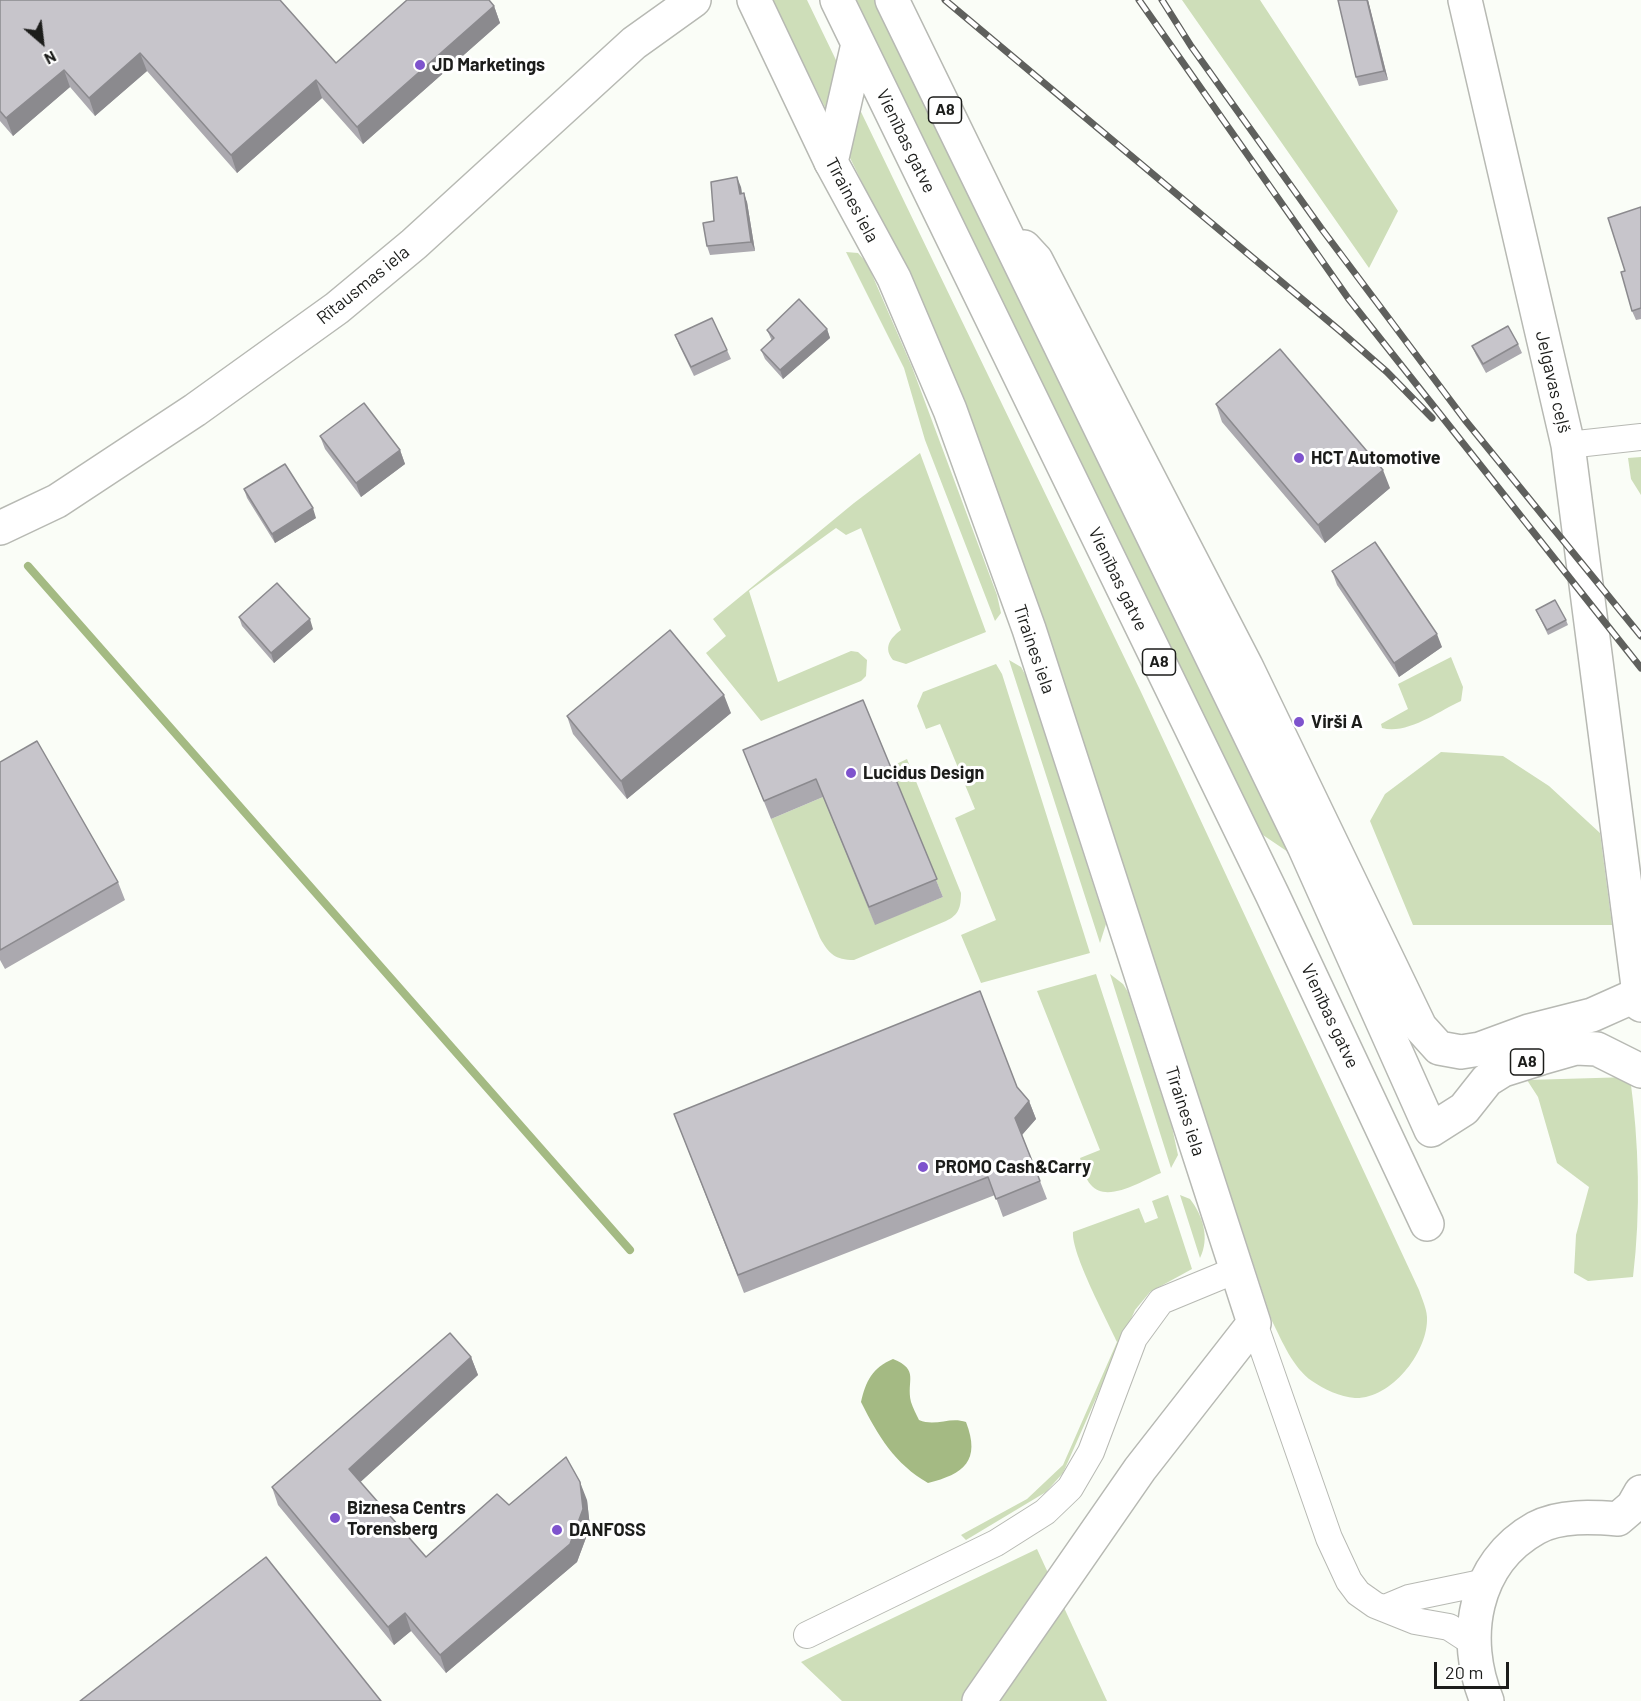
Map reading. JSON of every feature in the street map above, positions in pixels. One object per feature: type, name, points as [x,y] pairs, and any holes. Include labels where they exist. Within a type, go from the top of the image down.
[{"type":"main road","name":"Rītausmas iela","points":[[0,528],[67,494],[195,410],[338,308],[414,244],[634,43],[694,0]]},
{"type":"main road","name":"Tīraines iela","points":[[753,0],[831,162],[894,278],[950,410],[1029,629],[1254,1323]]},
{"type":"main road","name":"Vienības gatve","points":[[837,0],[1277,903],[1427,1224]]},
{"type":"main road","name":"A8","points":[[892,0],[997,220],[1304,846],[1431,1130],[1464,1109],[1487,1080],[1503,1070],[1540,1058],[1576,1048],[1597,1049],[1641,1071]]},
{"type":"main road","name":"Jelgavas ceļš","points":[[1465,0],[1568,445],[1640,1000]]},
{"type":"main road","points":[[831,162],[858,44]]},
{"type":"main road","points":[[997,220],[1036,260],[1246,666],[1420,1027],[1439,1048],[1461,1052],[1480,1049],[1529,1031],[1640,1000]]},
{"type":"main road","points":[[980,1701],[1140,1469],[1254,1323]]},
{"type":"main road","points":[[1487,1701],[1478,1674],[1472,1642],[1475,1611],[1485,1582],[1509,1549],[1537,1527],[1591,1516],[1618,1519],[1633,1506],[1641,1492]]},
{"type":"street","points":[[1568,445],[1641,436]]},
{"type":"street","points":[[807,1635],[996,1544],[1045,1512],[1071,1488],[1086,1461],[1134,1338],[1161,1301],[1236,1270]]},
{"type":"street","points":[[1254,1323],[1329,1538],[1349,1581],[1358,1593],[1385,1608],[1415,1621],[1449,1627],[1472,1642]]},
{"type":"street","points":[[1385,1608],[1409,1598],[1485,1582]]},
{"type":"shaded area","points":[[772,0],[807,0],[1141,692],[1419,1290],[1427,1317],[1425,1334],[1413,1360],[1404,1372],[1381,1391],[1355,1398],[1332,1392],[1312,1381],[1294,1362],[1272,1321],[1063,681],[959,392],[893,245]]},
{"type":"shaded area","points":[[854,0],[876,0],[1080,413],[1288,852],[1260,833]]},
{"type":"shaded area","points":[[1182,0],[1260,0],[1398,211],[1369,268]]},
{"type":"shaded area","points":[[846,252],[858,253],[867,263],[912,367],[997,595],[1001,613],[995,621],[925,440],[904,368]]},
{"type":"shaded area","points":[[920,453],[986,632],[906,664],[893,660],[888,647],[894,636],[901,630],[861,528],[846,535],[836,528],[749,591],[778,682],[851,651],[858,652],[867,660],[866,676],[861,681],[761,721],[706,653],[726,636],[713,619],[854,503]]},
{"type":"shaded area","points":[[1641,457],[1641,495],[1631,479],[1628,458]]},
{"type":"shaded area","points":[[1451,657],[1463,687],[1461,701],[1412,725],[1392,729],[1382,728],[1381,724],[1408,709],[1398,684]]},
{"type":"shaded area","points":[[1009,660],[1021,667],[1026,676],[1106,924],[1100,943]]},
{"type":"shaded area","points":[[996,664],[1002,674],[1090,953],[981,983],[961,935],[996,920],[955,818],[975,809],[940,724],[926,729],[917,706],[923,692]]},
{"type":"shaded area","points":[[1441,752],[1503,756],[1549,786],[1600,833],[1612,925],[1413,925],[1370,821],[1385,794]]},
{"type":"shaded area","points":[[907,759],[961,893],[960,906],[954,916],[946,921],[854,960],[842,959],[830,952],[820,938],[771,819],[823,797],[875,924],[943,897],[890,767]]},
{"type":"shaded area","points":[[1096,974],[1161,1173],[1125,1189],[1106,1192],[1091,1185],[1084,1173],[1080,1158],[1100,1150],[1037,991]]},
{"type":"shaded area","points":[[1110,974],[1123,984],[1128,992],[1172,1127],[1178,1155],[1171,1168]]},
{"type":"shaded area","points":[[1630,1077],[1638,1177],[1633,1277],[1588,1281],[1574,1273],[1576,1235],[1589,1187],[1557,1163],[1538,1097],[1527,1080]]},
{"type":"shaded area","points":[[1168,1195],[1192,1269],[1150,1292],[1135,1310],[1063,1473],[1046,1492],[966,1540],[961,1535],[1027,1499],[1063,1465],[1117,1342],[1083,1270],[1073,1232],[1139,1208],[1145,1223],[1158,1218],[1152,1201]]},
{"type":"shaded area","points":[[1180,1195],[1190,1199],[1202,1220],[1205,1235],[1200,1258]]},
{"type":"shaded area","points":[[893,1359],[906,1367],[909,1372],[911,1402],[919,1420],[966,1422],[970,1435],[970,1456],[960,1470],[951,1475],[928,1483],[906,1467],[881,1438],[861,1402],[871,1376]]},
{"type":"shaded area","points":[[1037,1549],[1107,1701],[842,1701],[801,1662]]},
{"type":"building","points":[[0,0],[280,0],[336,63],[407,0],[489,0],[494,6],[357,127],[316,80],[231,155],[140,53],[89,98],[64,70],[6,118],[0,111]]},
{"type":"building","points":[[1338,0],[1367,0],[1384,71],[1356,77]]},
{"type":"building","points":[[737,177],[740,194],[744,193],[751,242],[707,246],[703,223],[714,221],[711,182]]},
{"type":"building","points":[[1641,207],[1641,308],[1632,311],[1621,272],[1625,271],[1608,218]]},
{"type":"building","points":[[799,299],[827,329],[780,370],[761,350],[774,338],[767,330]]},
{"type":"building","points":[[712,318],[727,350],[691,367],[675,335]]},
{"type":"building","points":[[1508,326],[1518,344],[1483,364],[1472,346]]},
{"type":"building","points":[[1280,349],[1383,470],[1318,525],[1216,404]]},
{"type":"building","points":[[364,403],[400,450],[356,483],[320,436]]},
{"type":"building","points":[[285,464],[313,508],[272,534],[244,489]]},
{"type":"building","points":[[1375,542],[1437,634],[1394,663],[1332,571]]},
{"type":"building","points":[[277,583],[310,619],[271,653],[239,617]]},
{"type":"building","points":[[1555,600],[1566,620],[1547,630],[1536,610]]},
{"type":"building","points":[[670,630],[724,695],[621,781],[567,716]]},
{"type":"building","points":[[863,700],[937,879],[869,907],[816,779],[764,801],[743,750]]},
{"type":"building","points":[[37,741],[118,882],[0,950],[0,762]]},
{"type":"building","points":[[980,991],[1017,1087],[1029,1101],[1015,1118],[1040,1181],[996,1199],[988,1177],[738,1275],[674,1114]]},
{"type":"building","name":"Biznesa Centrs Torensberg","points":[[450,1333],[471,1357],[349,1469],[426,1557],[497,1494],[509,1505],[566,1457],[580,1482],[583,1509],[570,1544],[440,1655],[405,1613],[388,1627],[272,1487]]},
{"type":"building","points":[[266,1557],[381,1701],[80,1701]]},
{"type":"waterway","points":[[28,566],[630,1250]]},
{"type":"railway","points":[[945,0],[1339,330],[1387,372],[1432,418]]},
{"type":"railway","points":[[1139,0],[1348,298],[1641,668]]},
{"type":"railway","points":[[1162,0],[1191,46],[1321,228],[1465,420],[1641,636]]},
{"type":"place","name":"JD Marketings","points":[[420,65]]},
{"type":"place","name":"HCT Automotive","points":[[1299,458]]},
{"type":"place","name":"Virši A","points":[[1299,722]]},
{"type":"place","name":"Lucidus Design","points":[[851,773]]},
{"type":"place","name":"PROMO Cash&Carry","points":[[923,1167]]},
{"type":"place","name":"Biznesa Centrs Torensberg","points":[[335,1518]]},
{"type":"place","name":"DANFOSS","points":[[557,1530]]}]
